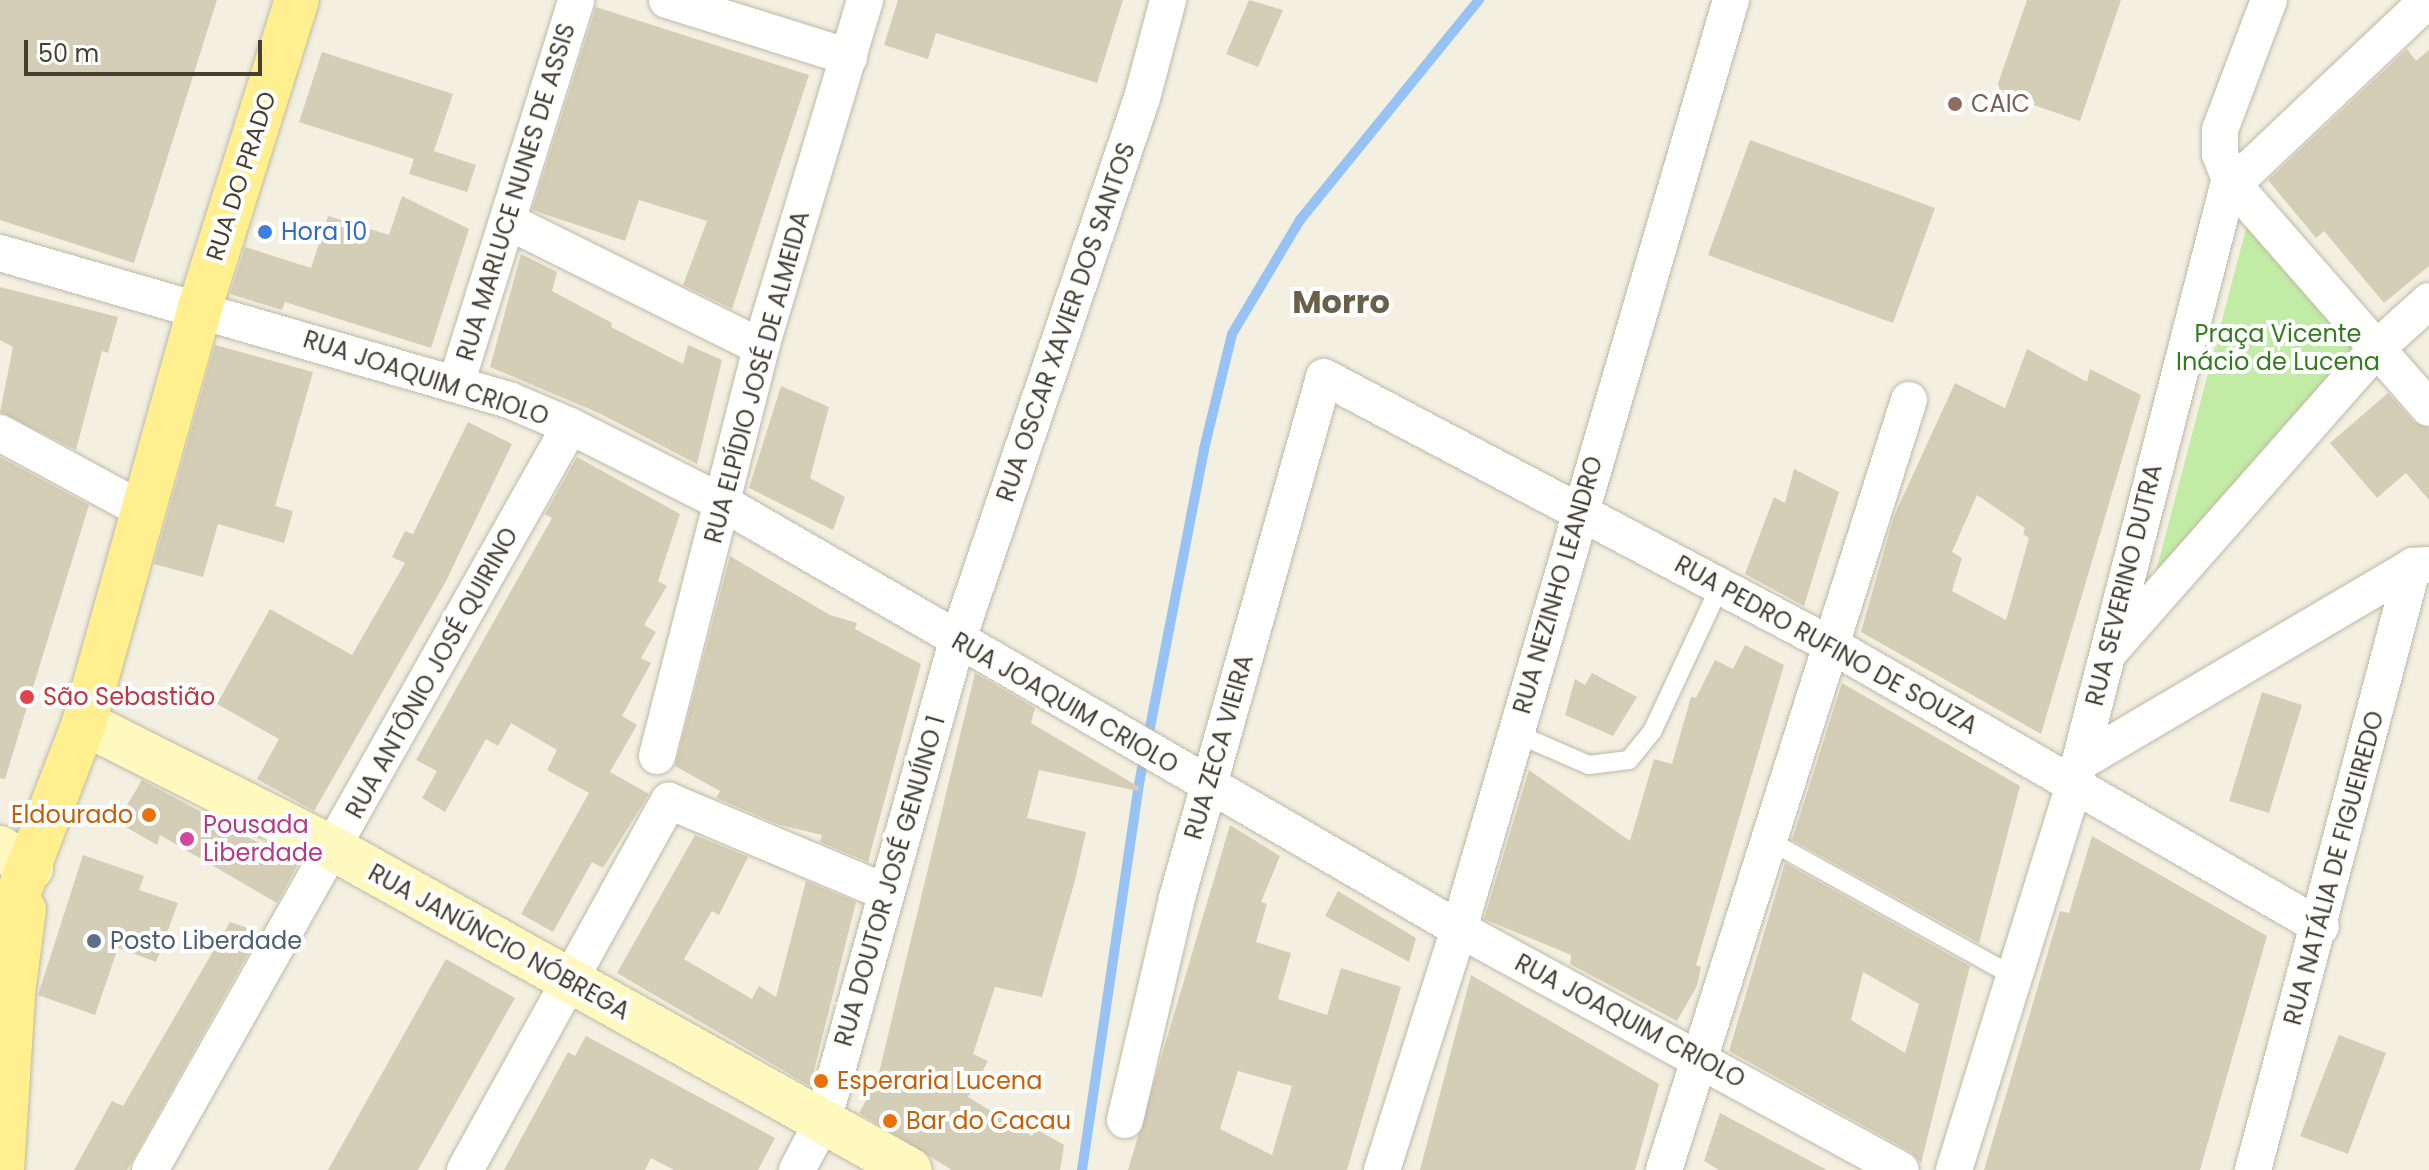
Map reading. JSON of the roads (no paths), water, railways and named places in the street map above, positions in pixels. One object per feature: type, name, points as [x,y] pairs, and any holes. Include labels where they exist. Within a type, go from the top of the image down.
[{"type":"main road","name":"RUA DO PRADO","points":[[16,858],[84,723],[200,307],[297,0]]},
{"type":"main road","points":[[0,941],[16,858]]},
{"type":"main road","points":[[5,1169],[16,858]]},
{"type":"street","name":"RUA MARLUCE NUNES DE ASSIS","points":[[456,384],[576,0]]},
{"type":"street","points":[[667,0],[849,57]]},
{"type":"street","name":"RUA ELPÍDIO JOSÉ DE ALMEIDA","points":[[657,756],[761,347],[865,0]]},
{"type":"street","name":"RUA OSCAR XAVIER DOS SANTOS","points":[[957,642],[1142,98],[1168,0]]},
{"type":"street","name":"RUA NEZINHO LEANDRO","points":[[1382,1170],[1459,929],[1731,0]]},
{"type":"street","points":[[2269,0],[2220,130],[2220,154],[2231,182],[2429,408]]},
{"type":"street","points":[[2231,182],[2428,0]]},
{"type":"street","name":"RUA SEVERINO DUTRA","points":[[1954,1170],[2017,978],[2076,774],[2231,182]]},
{"type":"street","points":[[509,222],[761,347]]},
{"type":"street","name":"RUA JOAQUIM CRIOLO","points":[[0,253],[200,307],[456,384],[570,426],[721,502],[957,642],[1138,742],[1208,786],[1459,929],[1901,1170]]},
{"type":"street","points":[[2105,657],[2377,348],[2429,301]]},
{"type":"street","name":"RUA PEDRO RUFINO DE SOUZA","points":[[1324,377],[2076,774],[2321,927]]},
{"type":"street","name":"RUA ZECA VIEIRA","points":[[1125,1120],[1208,786],[1324,377]]},
{"type":"street","points":[[1664,1170],[1909,400]]},
{"type":"street","name":"RUA ANTÔNIO JOSÉ QUIRINO","points":[[150,1170],[334,849],[570,426]]},
{"type":"street","points":[[0,433],[144,511]]},
{"type":"street","points":[[2076,774],[2421,565]]},
{"type":"street","name":"RUA NATÁLIA DE FIGUEIREDO","points":[[2253,1170],[2421,565]]},
{"type":"street","name":"RUA DOUTOR JOSÉ GENUÍNO 1","points":[[797,1170],[823,1121],[957,642]]},
{"type":"street","name":"RUA JANÚNCIO NÓBREGA","points":[[84,723],[334,849],[910,1170]]},
{"type":"street","points":[[465,1170],[572,983],[669,801],[886,892]]},
{"type":"lane","points":[[1515,733],[1589,765],[1629,760],[1652,732],[1720,586]]},
{"type":"lane","points":[[1768,840],[2017,978]]},
{"type":"waterway","points":[[1082,1170],[1139,784],[1204,449],[1232,334],[1300,220],[1479,0]]},
{"type":"place","name":"CAIC","points":[[1955,104]]},
{"type":"place","name":"Hora 10","points":[[265,232]]},
{"type":"place","name":"São Sebastião","points":[[27,697]]},
{"type":"place","name":"Eldourado","points":[[149,815]]},
{"type":"place","name":"Pousada Liberdade","points":[[187,839]]},
{"type":"place","name":"Posto Liberdade","points":[[94,941]]},
{"type":"place","name":"Esperaria Lucena","points":[[821,1081]]},
{"type":"place","name":"Bar do Cacau","points":[[890,1121]]},
{"type":"district","name":"Morro","points":[[1341,302]]},
{"type":"park label","name":"Praça Vicente Inácio de Lucena","points":[[2278,348]]}]
